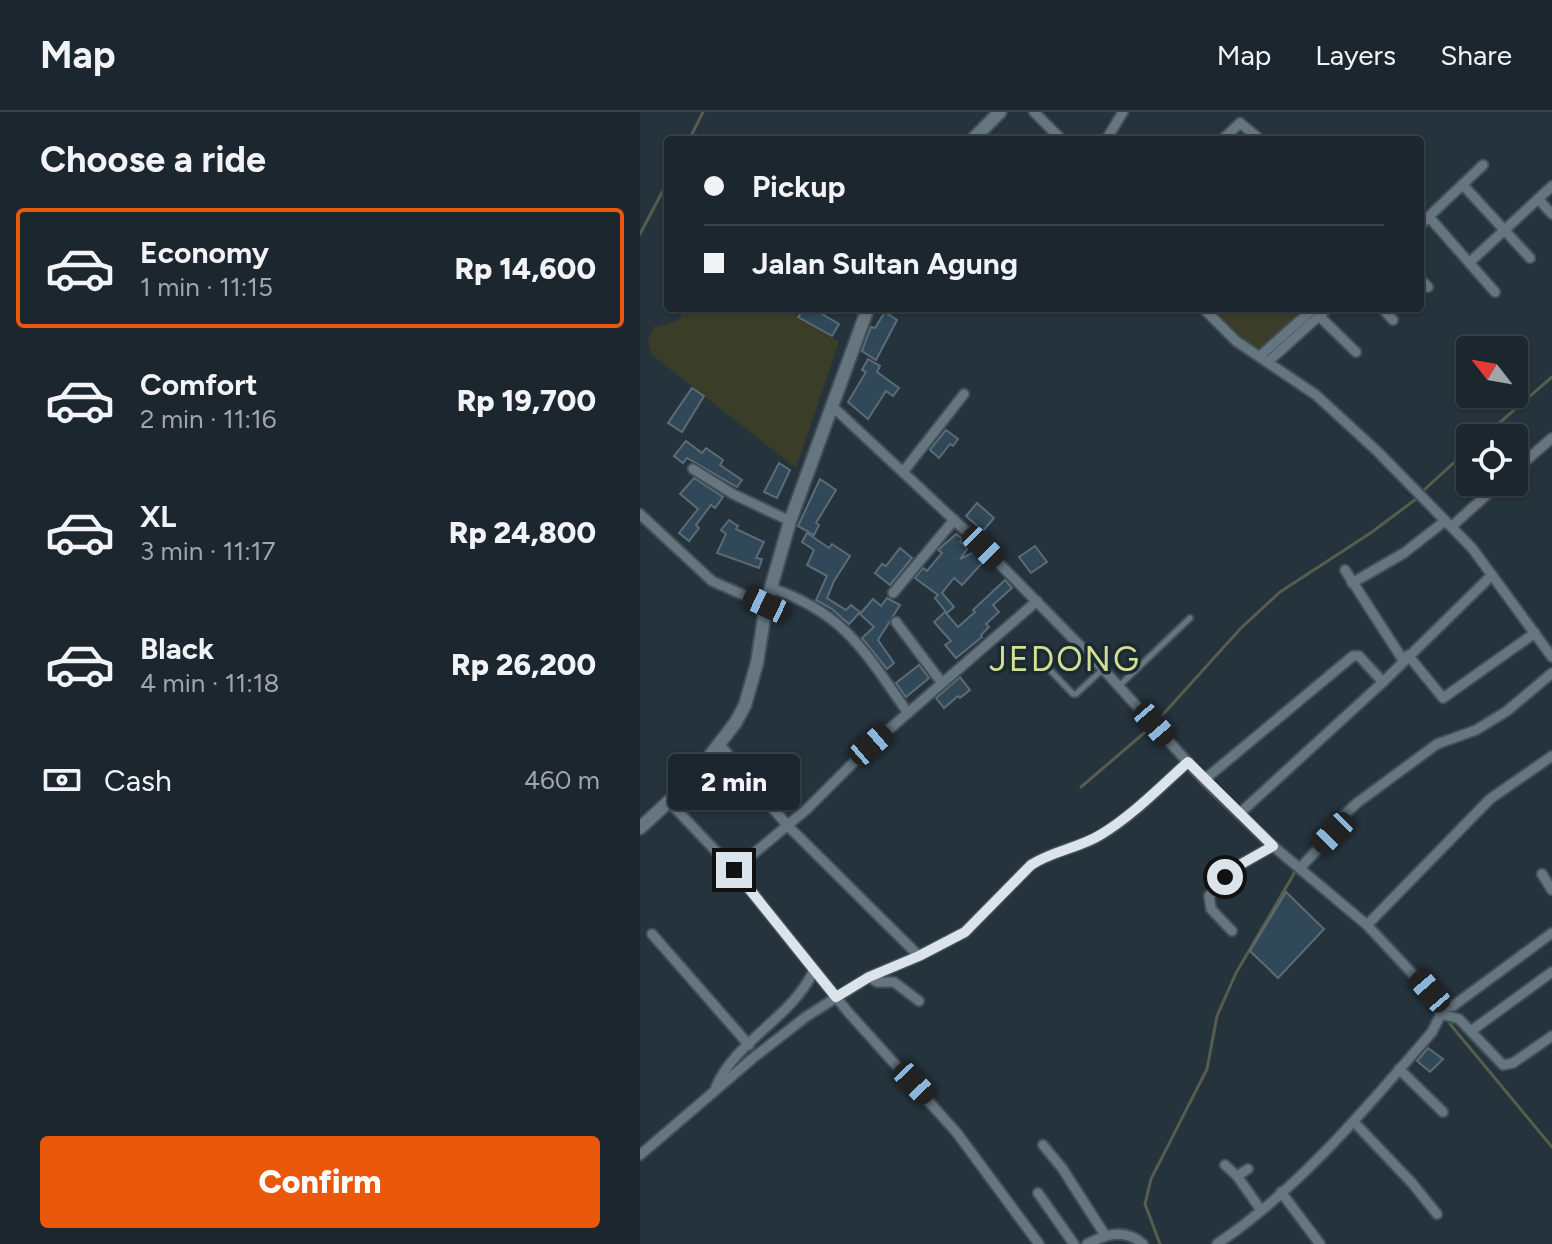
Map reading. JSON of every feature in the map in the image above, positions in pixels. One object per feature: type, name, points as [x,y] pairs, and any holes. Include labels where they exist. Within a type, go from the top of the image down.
[{"type":"street","points":[[977,136],[1000,112]]},
{"type":"street","points":[[1034,112],[1058,136]]},
{"type":"street","points":[[1108,136],[1123,112]]},
{"type":"street","points":[[1242,123],[1244,112]]},
{"type":"street","points":[[1226,136],[1238,123],[1242,123]]},
{"type":"street","points":[[1242,123],[1256,136]]},
{"type":"street","points":[[1424,221],[1483,165]]},
{"type":"street","points":[[1463,185],[1530,258]]},
{"type":"street","points":[[1470,262],[1552,186]]},
{"type":"street","points":[[1538,199],[1552,214]]},
{"type":"street","points":[[1429,217],[1495,292]]},
{"type":"street","points":[[1424,283],[1428,287]]},
{"type":"street","points":[[640,828],[670,803],[720,745],[741,713],[752,687],[766,605],[790,521],[866,312]]},
{"type":"street","points":[[1207,312],[1236,341],[1316,395],[1346,422],[1472,548],[1552,657]]},
{"type":"street","points":[[1264,359],[1316,312],[1356,352]]},
{"type":"street","points":[[1386,312],[1393,320]]},
{"type":"street","points":[[903,472],[964,394]]},
{"type":"street","points":[[831,405],[1037,601],[1239,814],[1367,925],[1430,991],[1441,1011],[1459,1019],[1499,1063],[1508,1066],[1552,1036]]},
{"type":"street","points":[[1528,459],[1552,438]]},
{"type":"street","points":[[693,469],[733,494],[790,521]]},
{"type":"street","points":[[1352,583],[1448,524],[1483,496]]},
{"type":"street","points":[[640,514],[712,581],[766,605]]},
{"type":"street","points":[[893,593],[954,520]]},
{"type":"street","points":[[1345,570],[1405,657],[1443,698],[1535,633]]},
{"type":"street","points":[[1239,814],[1383,682],[1405,657],[1492,575]]},
{"type":"street","points":[[771,588],[799,597],[836,620],[867,656],[908,713]]},
{"type":"street","points":[[734,870],[1037,601]]},
{"type":"street","points":[[896,622],[942,683]]},
{"type":"street","points":[[1204,780],[1353,656],[1359,656],[1383,682]]},
{"type":"street","points":[[1300,868],[1357,803],[1437,744],[1476,730],[1507,711],[1552,673]]},
{"type":"street","points":[[720,745],[787,825],[919,956]]},
{"type":"street","points":[[1367,925],[1490,799],[1548,759],[1552,771]]},
{"type":"street","points":[[640,1154],[775,1040],[869,977],[965,932],[1041,858],[1086,842],[1116,824],[1188,762]]},
{"type":"street","points":[[670,803],[734,870],[836,997],[957,1133],[1039,1244]]},
{"type":"street","points":[[1232,931],[1211,909],[1209,896],[1236,867],[1273,846]]},
{"type":"street","points":[[1542,874],[1552,890]]},
{"type":"street","points":[[1217,1244],[1261,1210],[1354,1122],[1432,1032],[1441,1011],[1453,1006],[1552,933]]},
{"type":"street","points":[[652,934],[749,1045]]},
{"type":"street","points":[[715,1090],[721,1074],[797,995],[814,970]]},
{"type":"street","points":[[1471,1031],[1552,972]]},
{"type":"street","points":[[869,977],[877,982],[894,982],[919,1001]]},
{"type":"street","points":[[1399,1069],[1443,1112]]},
{"type":"street","points":[[1354,1122],[1437,1214]]},
{"type":"street","points":[[1043,1145],[1062,1168],[1105,1235]]},
{"type":"street","points":[[1225,1165],[1237,1176],[1261,1210]]},
{"type":"street","points":[[1237,1176],[1248,1169]]},
{"type":"street","points":[[1281,1192],[1320,1244]]},
{"type":"street","points":[[1038,1193],[1074,1244]]},
{"type":"street","points":[[1087,1244],[1105,1235],[1126,1234],[1143,1244]]},
{"type":"lane","points":[[1119,686],[1190,618]]},
{"type":"lane","points":[[1048,668],[1073,694],[1103,669]]},
{"type":"green space","points":[[683,312],[791,312],[839,342],[796,468],[652,355],[648,341],[653,328],[677,321]]},
{"type":"green space","points":[[1212,312],[1303,312],[1265,346],[1257,348]]},
{"type":"building","points":[[801,312],[819,312],[839,324],[832,336],[798,317]]},
{"type":"building","points":[[885,312],[897,320],[876,360],[862,351],[871,327],[875,328]]},
{"type":"building","points":[[868,359],[880,366],[877,372],[899,388],[893,396],[886,391],[868,419],[848,402],[866,372],[862,370]]},
{"type":"building","points":[[692,388],[704,396],[682,432],[668,423]]},
{"type":"building","points":[[946,430],[958,439],[939,458],[930,450]]},
{"type":"building","points":[[686,441],[702,453],[706,448],[723,460],[720,465],[742,480],[737,487],[687,458],[683,463],[674,456]]},
{"type":"building","points":[[779,463],[790,470],[777,498],[764,492]]},
{"type":"building","points":[[694,478],[723,497],[715,508],[711,505],[689,541],[679,533],[698,509],[680,494]]},
{"type":"building","points":[[820,479],[836,490],[816,523],[819,525],[814,535],[798,526]]},
{"type":"building","points":[[977,503],[994,518],[983,531],[966,516]]},
{"type":"building","points":[[729,520],[738,526],[736,529],[764,542],[756,558],[762,559],[759,568],[717,553],[726,534],[721,530]]},
{"type":"building","points":[[807,533],[829,548],[832,544],[850,556],[827,598],[846,610],[851,605],[860,612],[849,624],[816,600],[827,576],[807,565],[814,550],[802,542]]},
{"type":"building","points":[[956,534],[968,548],[960,559],[974,552],[984,561],[962,585],[954,578],[942,593],[954,607],[947,613],[935,598],[938,595],[915,578],[923,568],[927,571],[942,553],[938,550]]},
{"type":"building","points":[[1035,546],[1047,562],[1031,573],[1019,557]]},
{"type":"building","points":[[900,548],[912,558],[890,585],[875,573],[882,564],[886,566]]},
{"type":"building","points":[[1005,580],[1012,588],[993,605],[999,612],[986,624],[989,627],[982,637],[956,658],[945,645],[951,641],[934,622],[945,612],[958,627]]},
{"type":"building","points":[[887,598],[900,605],[878,640],[894,663],[887,669],[862,638],[874,627],[860,614],[873,599],[881,606]]},
{"type":"building","points":[[919,665],[929,678],[906,697],[896,683]]},
{"type":"building","points":[[960,677],[970,690],[944,708],[936,698]]},
{"type":"building","points":[[1286,892],[1324,929],[1278,978],[1250,951]]},
{"type":"building","points":[[1428,1048],[1443,1059],[1430,1072],[1417,1061]]},
{"type":"waterway","points":[[691,136],[703,112]]},
{"type":"waterway","points":[[640,234],[664,189]]},
{"type":"waterway","points":[[1498,424],[1552,377]]},
{"type":"waterway","points":[[1424,490],[1456,461]]},
{"type":"waterway","points":[[1158,720],[1241,628],[1280,592],[1372,532],[1416,499]]},
{"type":"waterway","points":[[1081,787],[1150,728]]},
{"type":"waterway","points":[[1160,1244],[1145,1204],[1151,1179],[1207,1069],[1217,1016],[1236,973],[1295,872]]},
{"type":"waterway","points":[[1450,1024],[1552,1147]]},
{"type":"district","name":"JEDONG","points":[[1065,659]]},
{"type":"route","points":[[734,870],[836,997],[869,977],[965,932],[1031,865],[1041,858],[1100,836],[1188,762],[1273,846],[1236,867],[1225,877]]}]
